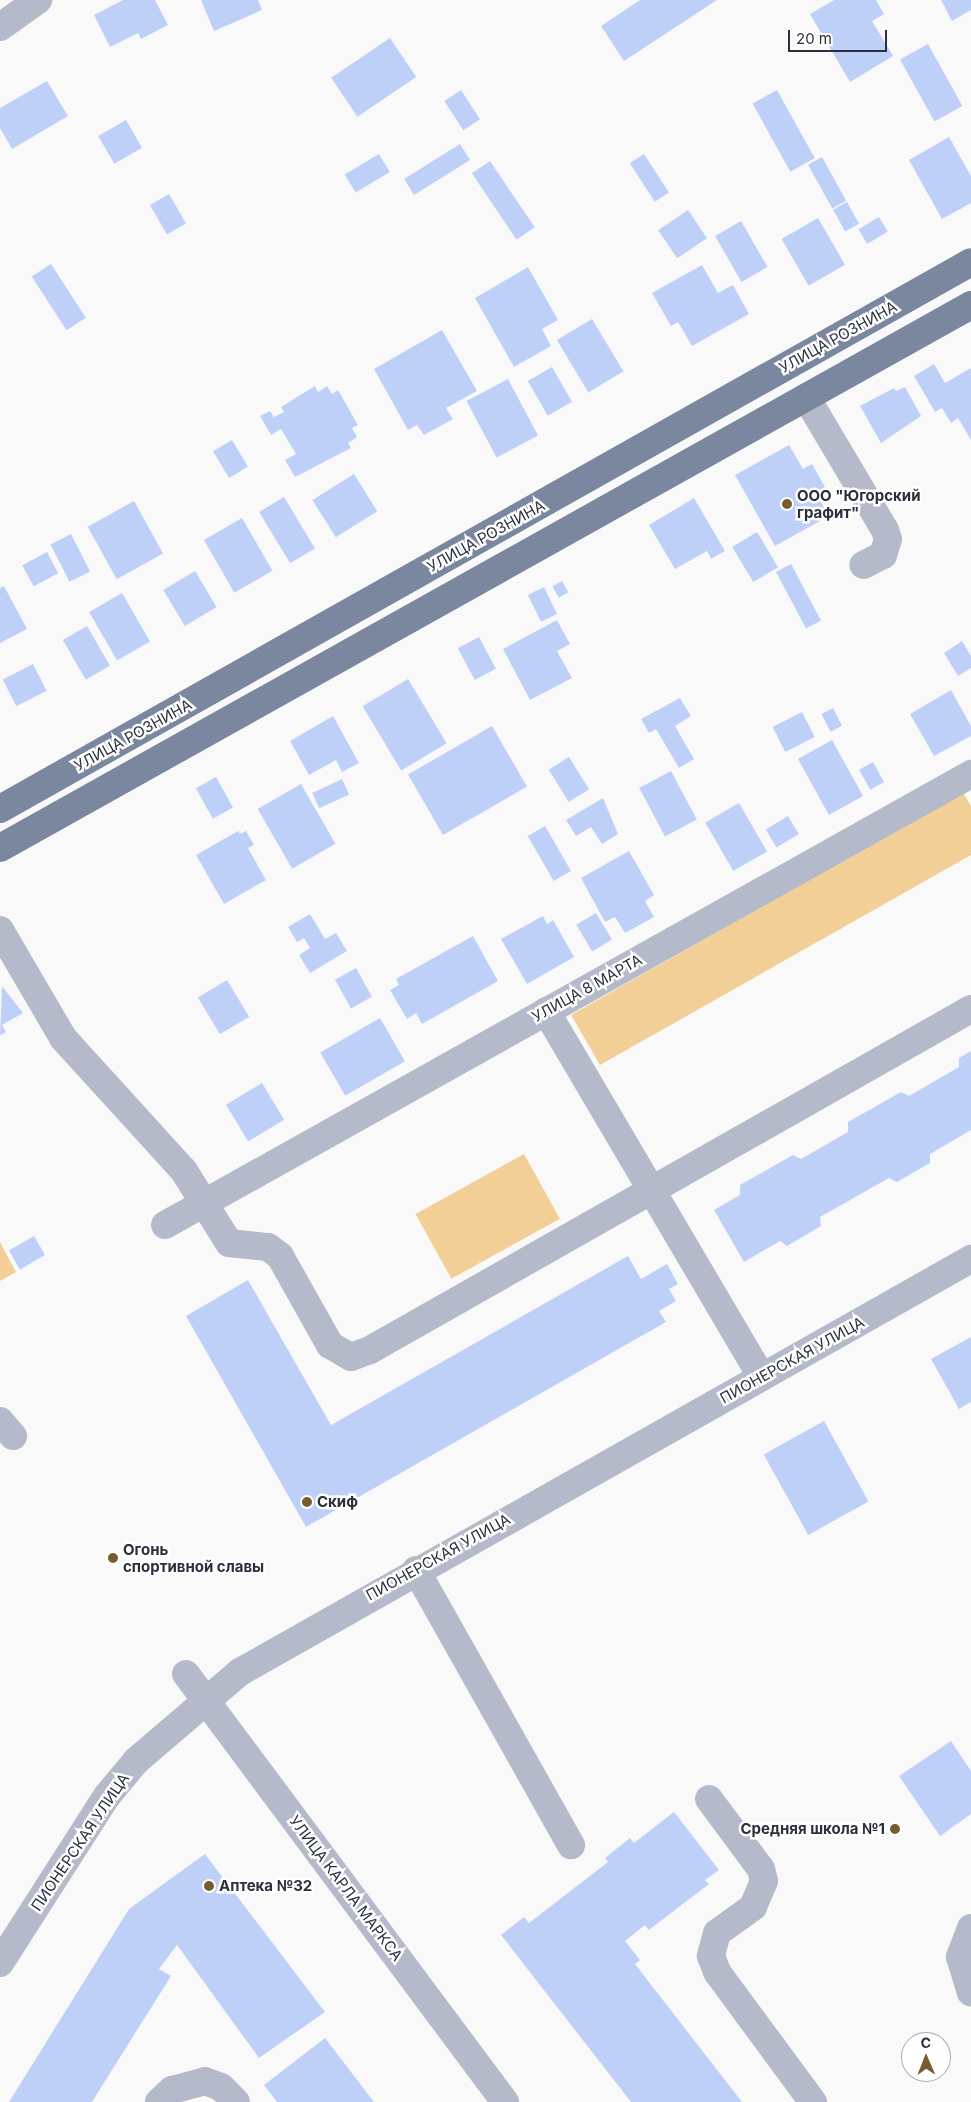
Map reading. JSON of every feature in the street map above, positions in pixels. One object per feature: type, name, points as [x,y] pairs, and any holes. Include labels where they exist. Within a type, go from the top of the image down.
[{"type":"main road","name":"УЛИЦА РОЗНИНА","points":[[0,809],[971,262]]},
{"type":"main road","points":[[0,848],[971,305]]},
{"type":"street","points":[[0,27],[38,0]]},
{"type":"street","points":[[806,397],[885,530],[888,539],[883,555],[863,565]]},
{"type":"street","name":"УЛИЦА 8 МАРТА","points":[[165,1226],[971,774]]},
{"type":"street","points":[[0,930],[63,1038],[184,1171],[229,1243],[268,1247],[280,1256],[330,1345],[351,1357],[652,1192],[971,1009]]},
{"type":"street","points":[[546,1011],[762,1377]]},
{"type":"street","name":"ПИОНЕРСКАЯ УЛИЦА","points":[[0,1963],[107,1796],[136,1761],[204,1698],[291,1639],[971,1259]]},
{"type":"street","points":[[416,1570],[572,1845]]},
{"type":"street","name":"УЛИЦА КАРЛА МАРКСА","points":[[186,1674],[505,2102]]},
{"type":"street","points":[[709,1799],[761,1869],[764,1881],[754,1906],[717,1932],[711,1956],[717,1972],[813,2102]]},
{"type":"street","points":[[971,1928],[960,1957],[971,1992]]},
{"type":"street","points":[[159,2102],[172,2090],[205,2081],[221,2087],[236,2102]]},
{"type":"shaded area","points":[[963,792],[971,806],[971,855],[600,1065],[571,1015]]},
{"type":"shaded area","points":[[524,1154],[560,1219],[451,1279],[416,1214]]},
{"type":"shaded area","points":[[0,1242],[16,1272],[0,1281]]},
{"type":"building","points":[[123,0],[155,0],[168,25],[141,39],[138,33],[110,47],[94,15]]},
{"type":"building","points":[[201,0],[258,0],[262,10],[214,31]]},
{"type":"building","points":[[640,0],[717,0],[624,61],[601,26]]},
{"type":"building","points":[[834,0],[876,0],[884,14],[872,21],[893,56],[850,82],[810,14]]},
{"type":"building","points":[[941,0],[971,0],[971,10],[952,21]]},
{"type":"building","points":[[390,38],[416,77],[357,117],[331,78]]},
{"type":"building","points":[[928,44],[962,106],[934,122],[900,60]]},
{"type":"building","points":[[47,81],[68,116],[12,149],[0,128],[0,108]]},
{"type":"building","points":[[461,90],[480,119],[463,130],[444,101]]},
{"type":"building","points":[[777,90],[815,158],[790,172],[753,104]]},
{"type":"building","points":[[126,120],[142,148],[114,164],[98,136]]},
{"type":"building","points":[[949,137],[971,176],[971,203],[942,219],[909,160]]},
{"type":"building","points":[[460,144],[470,160],[414,195],[404,179]]},
{"type":"building","points":[[379,154],[390,172],[356,193],[345,175]]},
{"type":"building","points":[[644,154],[669,193],[655,202],[630,163]]},
{"type":"building","points":[[822,157],[846,201],[832,208],[808,165]]},
{"type":"building","points":[[490,161],[535,227],[516,240],[472,173]]},
{"type":"building","points":[[169,194],[186,223],[167,234],[150,205]]},
{"type":"building","points":[[847,202],[859,224],[845,232],[833,210]]},
{"type":"building","points":[[688,210],[707,238],[677,258],[658,230]]},
{"type":"building","points":[[879,217],[888,232],[867,244],[858,229]]},
{"type":"building","points":[[818,218],[845,265],[809,286],[782,239]]},
{"type":"building","points":[[741,221],[768,267],[742,282],[715,236]]},
{"type":"building","points":[[51,264],[86,318],[67,330],[32,277]]},
{"type":"building","points":[[702,265],[718,293],[733,285],[749,314],[692,346],[678,322],[671,326],[652,293]]},
{"type":"building","points":[[528,267],[558,320],[542,329],[551,346],[514,367],[475,298]]},
{"type":"building","points":[[592,319],[623,371],[588,392],[557,340]]},
{"type":"building","points":[[442,330],[477,391],[446,408],[453,419],[424,435],[417,425],[408,430],[374,369]]},
{"type":"building","points":[[934,364],[945,383],[971,368],[971,440],[958,418],[951,423],[942,408],[935,412],[914,376]]},
{"type":"building","points":[[552,367],[572,402],[548,416],[528,381]]},
{"type":"building","points":[[508,379],[538,436],[497,458],[467,401]]},
{"type":"building","points":[[315,386],[318,392],[327,386],[332,394],[338,390],[358,425],[352,428],[357,437],[348,443],[351,448],[295,477],[285,460],[296,454],[281,429],[271,435],[260,416],[270,411],[274,417],[284,412],[281,407]]},
{"type":"building","points":[[905,387],[921,416],[881,443],[860,406],[894,388],[896,391]]},
{"type":"building","points":[[232,440],[248,467],[229,478],[213,451]]},
{"type":"building","name":"ООО \"Югорский графит\"","points":[[789,445],[803,469],[812,464],[825,487],[815,492],[829,516],[775,546],[735,475]]},
{"type":"building","points":[[354,474],[377,511],[336,537],[312,500]]},
{"type":"building","points":[[284,497],[315,548],[290,563],[259,512]]},
{"type":"building","points":[[694,498],[725,551],[711,559],[707,551],[675,569],[649,525]]},
{"type":"building","points":[[134,501],[163,553],[117,579],[88,527]]},
{"type":"building","points":[[242,518],[272,571],[234,593],[204,540]]},
{"type":"building","points":[[757,532],[778,567],[753,582],[732,547]]},
{"type":"building","points":[[71,534],[90,571],[70,582],[51,544]]},
{"type":"building","points":[[47,552],[58,573],[34,586],[22,565]]},
{"type":"building","points":[[791,564],[821,621],[806,628],[776,572]]},
{"type":"building","points":[[195,571],[217,607],[185,626],[163,590]]},
{"type":"building","points":[[562,581],[568,592],[559,598],[552,586]]},
{"type":"building","points":[[4,586],[27,629],[0,643],[0,588]]},
{"type":"building","points":[[544,587],[557,614],[541,622],[528,595]]},
{"type":"building","points":[[122,593],[150,641],[117,660],[89,612]]},
{"type":"building","points":[[557,620],[570,644],[557,651],[572,678],[530,700],[503,649]]},
{"type":"building","points":[[87,626],[110,666],[86,680],[63,640]]},
{"type":"building","points":[[479,637],[496,669],[475,680],[458,648]]},
{"type":"building","points":[[962,641],[971,656],[971,668],[958,676],[944,653]]},
{"type":"building","points":[[33,664],[47,691],[16,706],[3,679]]},
{"type":"building","points":[[408,679],[447,743],[401,771],[363,706]]},
{"type":"building","points":[[951,690],[971,726],[971,736],[934,756],[910,714]]},
{"type":"building","points":[[680,698],[691,716],[675,726],[694,759],[679,768],[656,729],[649,733],[641,719]]},
{"type":"building","points":[[833,708],[842,726],[830,732],[821,714]]},
{"type":"building","points":[[802,712],[815,737],[785,752],[773,727]]},
{"type":"building","points":[[333,716],[359,763],[342,772],[336,760],[309,775],[290,741]]},
{"type":"building","points":[[492,726],[527,787],[443,835],[408,774]]},
{"type":"building","points":[[832,740],[863,796],[829,815],[798,759]]},
{"type":"building","points":[[569,757],[589,789],[569,802],[549,770]]},
{"type":"building","points":[[873,762],[884,782],[870,790],[859,770]]},
{"type":"building","points":[[671,771],[697,820],[665,836],[639,788]]},
{"type":"building","points":[[216,777],[233,808],[213,819],[196,788]]},
{"type":"building","points":[[342,779],[349,794],[319,808],[312,793]]},
{"type":"building","points":[[301,784],[336,844],[292,869],[258,809]]},
{"type":"building","points":[[603,798],[618,834],[602,844],[591,827],[576,836],[566,820]]},
{"type":"building","points":[[739,803],[767,851],[733,871],[705,822]]},
{"type":"building","points":[[788,816],[799,834],[777,847],[766,829]]},
{"type":"building","points":[[545,826],[571,871],[554,881],[528,836]]},
{"type":"building","points":[[238,831],[240,834],[246,831],[254,845],[248,848],[266,880],[224,904],[196,855]]},
{"type":"building","points":[[629,851],[654,895],[645,901],[654,917],[625,933],[615,917],[605,922],[581,878]]},
{"type":"building","points":[[596,913],[612,940],[592,951],[576,925]]},
{"type":"building","points":[[310,914],[325,939],[336,933],[347,951],[310,973],[299,955],[310,948],[304,938],[297,942],[288,927]]},
{"type":"building","points":[[543,916],[547,924],[553,920],[574,957],[527,984],[501,939]]},
{"type":"building","points":[[473,936],[498,981],[422,1024],[416,1013],[407,1019],[390,990],[399,985],[396,979]]},
{"type":"building","points":[[356,968],[372,997],[351,1008],[335,980]]},
{"type":"building","points":[[227,980],[249,1017],[220,1034],[198,998]]},
{"type":"building","points":[[2,986],[23,1013],[2,1025],[6,1032],[0,1035]]},
{"type":"building","points":[[380,1018],[405,1061],[345,1096],[320,1052]]},
{"type":"building","points":[[971,1051],[971,1130],[930,1154],[930,1163],[897,1182],[889,1178],[820,1217],[821,1226],[787,1246],[780,1241],[744,1262],[714,1210],[740,1195],[740,1185],[793,1155],[801,1159],[848,1132],[848,1122],[901,1092],[909,1096],[959,1067],[959,1058]]},
{"type":"building","points":[[262,1083],[284,1120],[248,1141],[226,1105]]},
{"type":"building","points":[[34,1236],[45,1255],[20,1270],[9,1250]]},
{"type":"building","points":[[628,1256],[641,1279],[667,1264],[678,1284],[669,1289],[676,1301],[659,1311],[666,1322],[306,1527],[186,1316],[248,1280],[331,1425]]},
{"type":"building","points":[[971,1337],[971,1402],[959,1409],[931,1359]]},
{"type":"building","points":[[824,1421],[869,1501],[808,1535],[764,1454]]},
{"type":"building","points":[[951,1741],[971,1771],[971,1814],[940,1836],[899,1776]]},
{"type":"building","points":[[674,1812],[719,1870],[705,1880],[709,1884],[649,1930],[645,1925],[625,1941],[640,1960],[635,1964],[742,2102],[631,2102],[501,1935],[524,1917],[529,1923],[608,1862],[605,1858],[630,1838],[634,1843]]},
{"type":"building","points":[[205,1854],[325,2012],[259,2058],[177,1945],[159,1969],[171,1976],[92,2102],[9,2102],[129,1909]]},
{"type":"building","points":[[325,2038],[374,2102],[277,2102],[264,2085]]},
{"type":"place","name":"ООО \"Югорский графит\"","points":[[787,504]]},
{"type":"place","name":"Скиф","points":[[307,1502]]},
{"type":"place","name":"Огонь спортивной славы","points":[[113,1558]]},
{"type":"place","name":"Средняя школа №1","points":[[895,1829]]},
{"type":"place","name":"Аптека №32","points":[[209,1886]]}]
